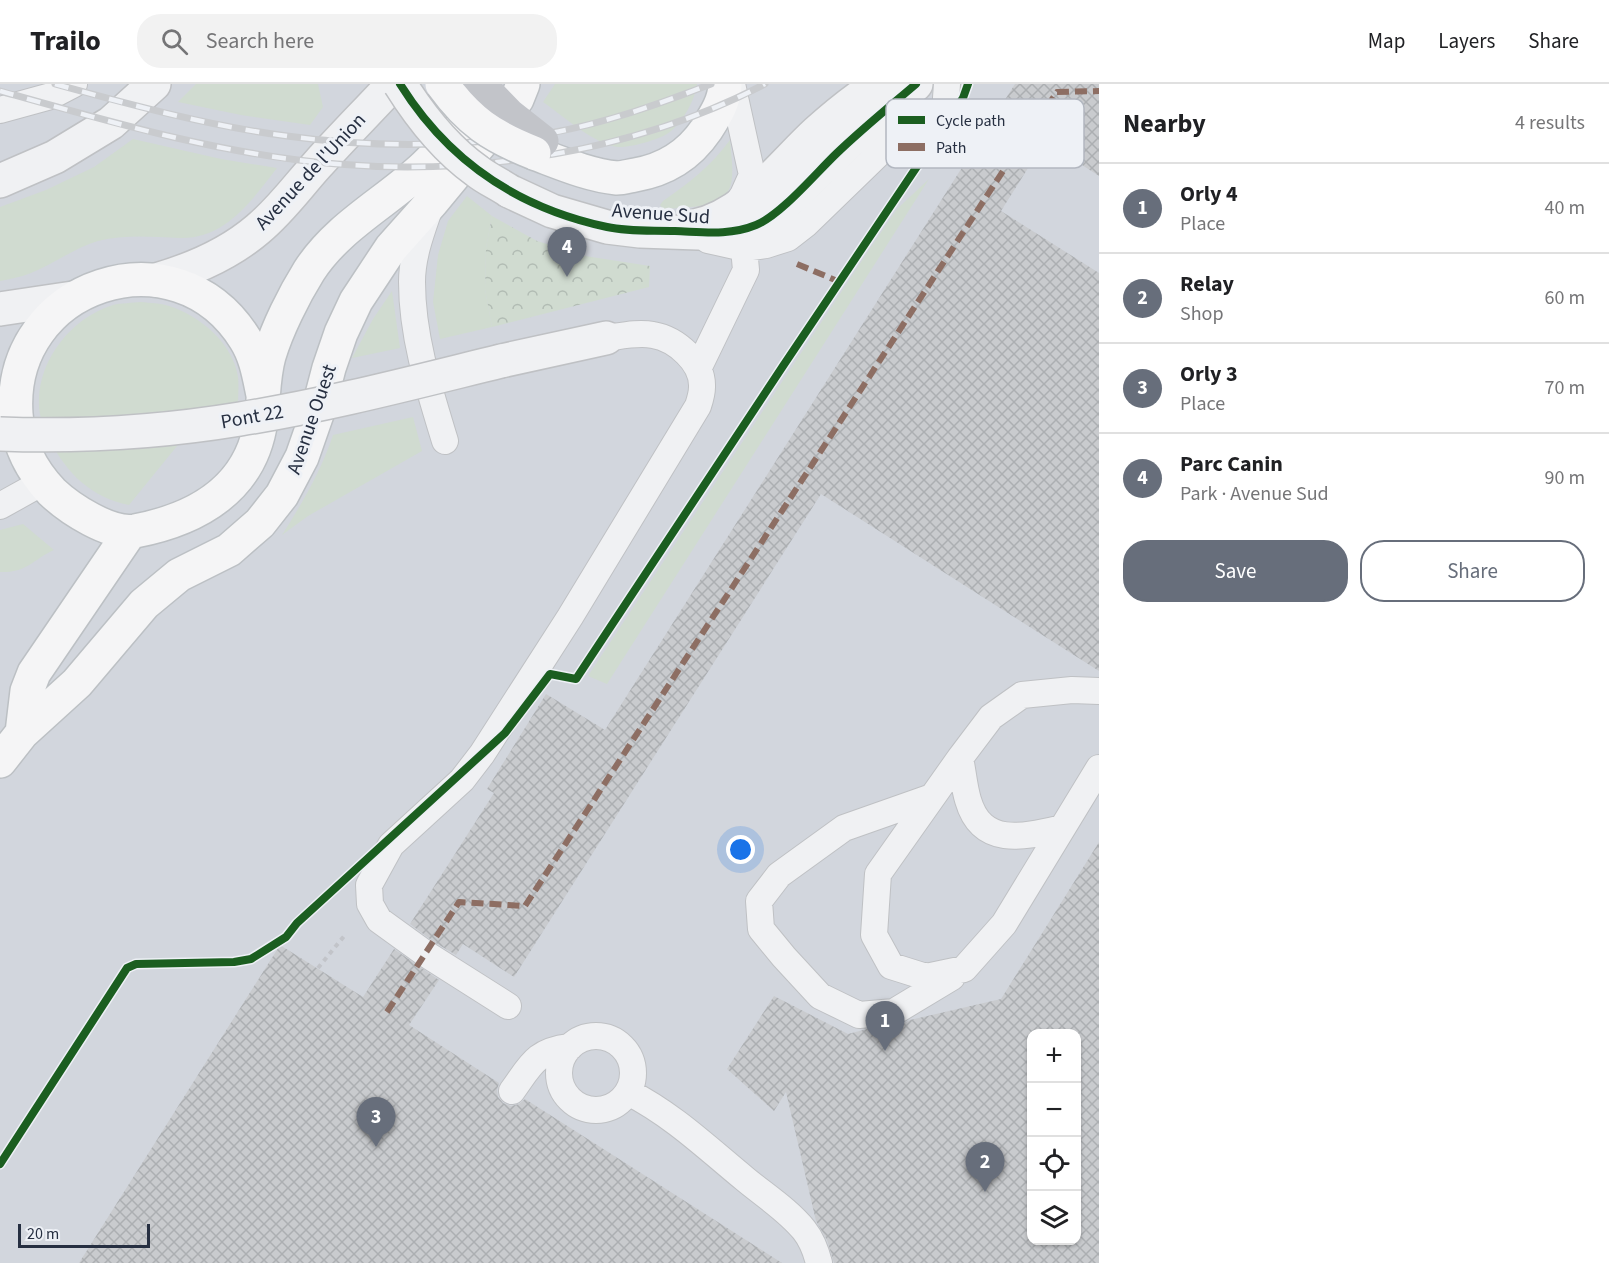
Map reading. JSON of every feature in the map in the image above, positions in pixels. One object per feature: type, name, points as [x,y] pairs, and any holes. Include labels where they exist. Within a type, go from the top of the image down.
[{"type":"main road","name":"Avenue Sud","points":[[442,84],[460,108],[482,127],[509,143],[538,147],[585,172],[619,178],[651,172],[677,160],[701,137],[717,112],[725,91],[725,84]]},
{"type":"main road","points":[[479,84],[538,147]]},
{"type":"main road","points":[[263,395],[258,367],[246,341],[230,318],[208,300],[183,287],[156,280],[127,279],[99,286],[73,298],[50,316],[10,365],[17,426],[26,456],[43,482],[68,505],[97,523],[130,532],[183,519],[206,507],[227,490],[243,470],[255,446],[261,421],[269,357],[308,272],[320,256],[351,225],[426,165],[498,84]]},
{"type":"main road","name":"Avenue Ouest","points":[[0,761],[22,734],[77,683],[144,604],[179,575],[229,550],[260,524],[282,495],[302,457],[317,414],[328,368],[356,301],[391,248],[517,99],[523,84]]},
{"type":"main road","points":[[22,734],[27,691],[34,673],[130,532]]},
{"type":"street","points":[[0,181],[55,157],[111,123],[154,84]]},
{"type":"street","name":"Avenue de l'Union","points":[[156,280],[207,260],[258,229],[284,204],[393,84]]},
{"type":"street","name":"Avenue Sud","points":[[400,84],[437,135],[476,171],[509,191],[552,211],[607,227],[640,231],[727,234],[757,225],[775,214],[886,109]]},
{"type":"street","points":[[741,229],[757,191],[842,110],[879,84]]},
{"type":"street","name":"Avenue Sud","points":[[898,99],[916,84]]},
{"type":"street","points":[[0,309],[73,298]]},
{"type":"street","name":"Pont 22","points":[[0,434],[53,436],[150,431],[240,419],[375,392],[606,338]]},
{"type":"lane","points":[[0,110],[51,96],[74,84]]},
{"type":"lane","points":[[698,369],[746,270],[741,229],[743,195],[752,175],[732,84]]},
{"type":"lane","points":[[946,99],[947,84]]},
{"type":"lane","points":[[741,229],[766,245],[788,238],[806,224],[886,146]]},
{"type":"lane","points":[[432,202],[418,240],[412,290],[420,352],[445,441]]},
{"type":"lane","points":[[508,1006],[426,954],[379,920],[370,904],[369,885],[392,845],[462,780],[482,753],[570,617],[698,406],[703,386],[698,369],[688,354],[674,342],[653,335],[630,334],[606,338]]},
{"type":"lane","points":[[0,506],[43,482]]},
{"type":"lane","points":[[964,969],[926,977],[891,966],[874,935],[878,874],[991,717],[1022,695],[1072,690],[1099,691]]},
{"type":"lane","points":[[960,758],[968,800],[978,823],[1003,837],[1030,835],[1062,828]]},
{"type":"lane","points":[[932,797],[844,828],[779,874],[759,901],[761,929],[820,996],[859,1015],[894,1012],[964,969],[1004,924],[1099,768]]},
{"type":"lane","points":[[590,1036],[603,1036],[614,1040],[623,1048],[630,1057],[633,1068],[628,1092],[620,1101],[610,1107],[597,1109],[585,1108],[574,1102],[563,1087],[560,1070],[562,1057],[570,1047],[590,1036]]},
{"type":"lane","points":[[512,1091],[542,1053],[552,1049],[570,1047]]},
{"type":"lane","points":[[628,1092],[655,1106],[677,1122],[771,1200],[804,1230],[814,1246],[819,1263]]},
{"type":"shaded area","points":[[0,84],[1099,84],[1099,1263],[0,1263]]},
{"type":"green space","points":[[196,84],[318,84],[323,107],[310,125],[241,115],[178,102]]},
{"type":"green space","points":[[555,84],[697,84],[690,105],[682,119],[667,134],[650,141],[618,147],[589,135],[543,102]]},
{"type":"green space","points":[[133,139],[221,159],[277,168],[258,193],[236,215],[211,232],[196,237],[129,237],[98,241],[31,273],[0,281],[0,207],[46,190],[94,167]]},
{"type":"green space","points":[[730,140],[731,184],[721,199],[702,206],[663,209],[660,205],[663,201],[699,174]]},
{"type":"green space","points":[[929,179],[607,684],[588,676],[897,209]]},
{"type":"green space","points":[[467,196],[492,216],[486,248],[485,289],[492,327],[440,339],[433,302],[438,255],[448,221]]},
{"type":"green space","points":[[492,216],[537,241],[585,256],[650,266],[649,287],[492,327],[485,289],[486,248]]},
{"type":"green space","points":[[392,291],[400,348],[352,358],[373,319]]},
{"type":"green space","points":[[141,302],[162,304],[181,311],[213,332],[222,342],[235,365],[238,380],[238,405],[186,435],[129,505],[103,497],[92,490],[64,463],[56,452],[43,423],[39,410],[40,389],[50,357],[60,343],[83,320],[113,305]]},
{"type":"green space","points":[[413,417],[422,451],[308,516],[282,535],[311,486],[333,435]]},
{"type":"green space","points":[[23,524],[54,550],[23,568],[0,572],[0,530]]},
{"type":"building","points":[[1015,84],[1099,84],[1099,176],[1084,166],[1084,99],[1005,99]]},
{"type":"building","points":[[962,168],[1028,168],[1001,211],[1099,273],[1099,671],[821,494],[514,977],[463,944],[456,955],[410,924],[494,793],[487,789],[546,694],[605,730]]},
{"type":"building","points":[[1099,842],[1099,1263],[834,1263],[827,1240],[816,1221],[786,1092],[774,1111],[727,1069],[774,996],[848,1034],[867,1029],[896,1027],[910,1020],[1001,999]]},
{"type":"building","points":[[280,945],[363,997],[394,949],[439,980],[409,1025],[499,1083],[498,1097],[503,1103],[511,1106],[525,1099],[782,1263],[79,1263]]},
{"type":"railway","points":[[55,84],[112,100],[229,127],[320,140],[386,144],[484,141],[550,133],[632,112],[711,84]]},
{"type":"railway","points":[[0,91],[209,145],[294,160],[391,167],[502,162],[557,154],[611,142],[664,126],[716,107],[765,84]]},
{"type":"marked path","points":[[1052,99],[1057,92],[1099,91]]},
{"type":"marked path","points":[[387,1012],[459,902],[525,906],[1005,168]]},
{"type":"marked path","points":[[797,264],[840,282]]},
{"type":"cycle path","points":[[400,84],[440,136],[463,158],[515,194],[575,219],[616,229],[633,230],[716,232],[736,231],[756,225],[766,220],[798,193],[846,144],[886,110]]},
{"type":"cycle path","points":[[898,99],[916,84]]},
{"type":"cycle path","points":[[962,99],[968,84]]},
{"type":"cycle path","points":[[0,1164],[127,968],[136,964],[234,962],[251,959],[286,937],[297,923],[505,733],[550,674],[576,679],[916,168]]},
{"type":"place","name":"Parc Canin","points":[[567,277]]},
{"type":"place","name":"Orly 4","points":[[885,1051]]},
{"type":"place","name":"Orly 3","points":[[376,1147]]},
{"type":"place","name":"Relay","points":[[985,1192]]}]
